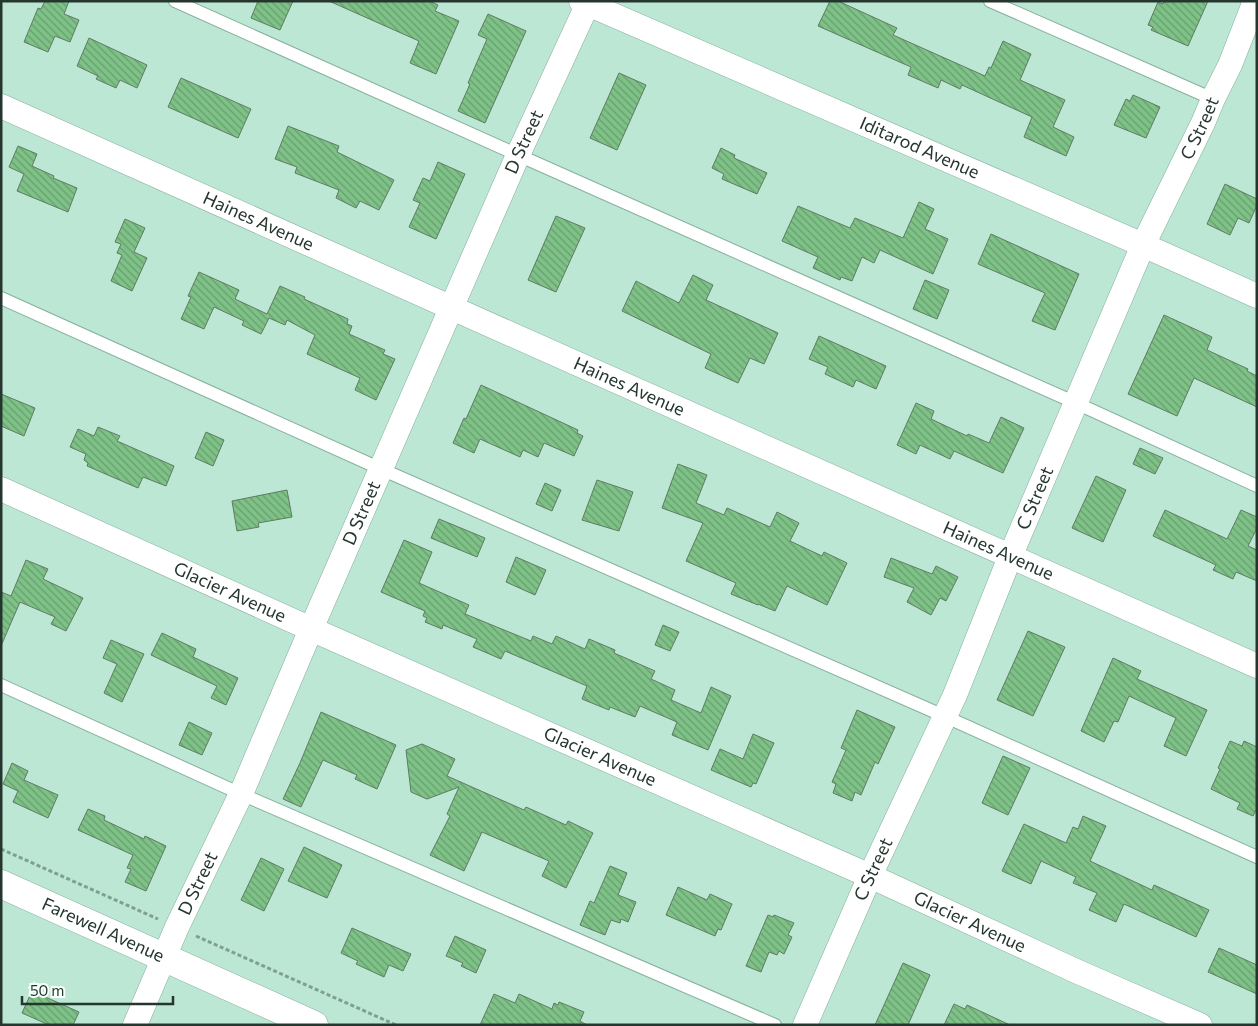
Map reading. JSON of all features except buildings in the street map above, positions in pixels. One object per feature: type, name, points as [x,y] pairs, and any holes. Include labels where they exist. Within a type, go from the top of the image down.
[{"type":"street","name":"C Street","points":[[805,1025],[870,876],[955,694],[1010,557],[1143,245],[1203,124],[1230,65],[1255,1]]},
{"type":"street","name":"D Street","points":[[135,1025],[177,927],[241,794],[311,629],[586,2]]},
{"type":"street","name":"Iditarod Avenue","points":[[586,2],[1257,296]]},
{"type":"street","name":"Haines Avenue","points":[[1,106],[1257,666]]},
{"type":"street","name":"Glacier Avenue","points":[[1,489],[1200,1025]]},
{"type":"street","name":"Farewell Avenue","points":[[1,884],[314,1025]]},
{"type":"lane","points":[[175,1],[1076,402],[1257,486]]},
{"type":"lane","points":[[990,1],[1213,99]]},
{"type":"lane","points":[[1,298],[381,469],[944,716],[1257,857]]},
{"type":"lane","points":[[1,685],[241,794],[775,1025]]}]
